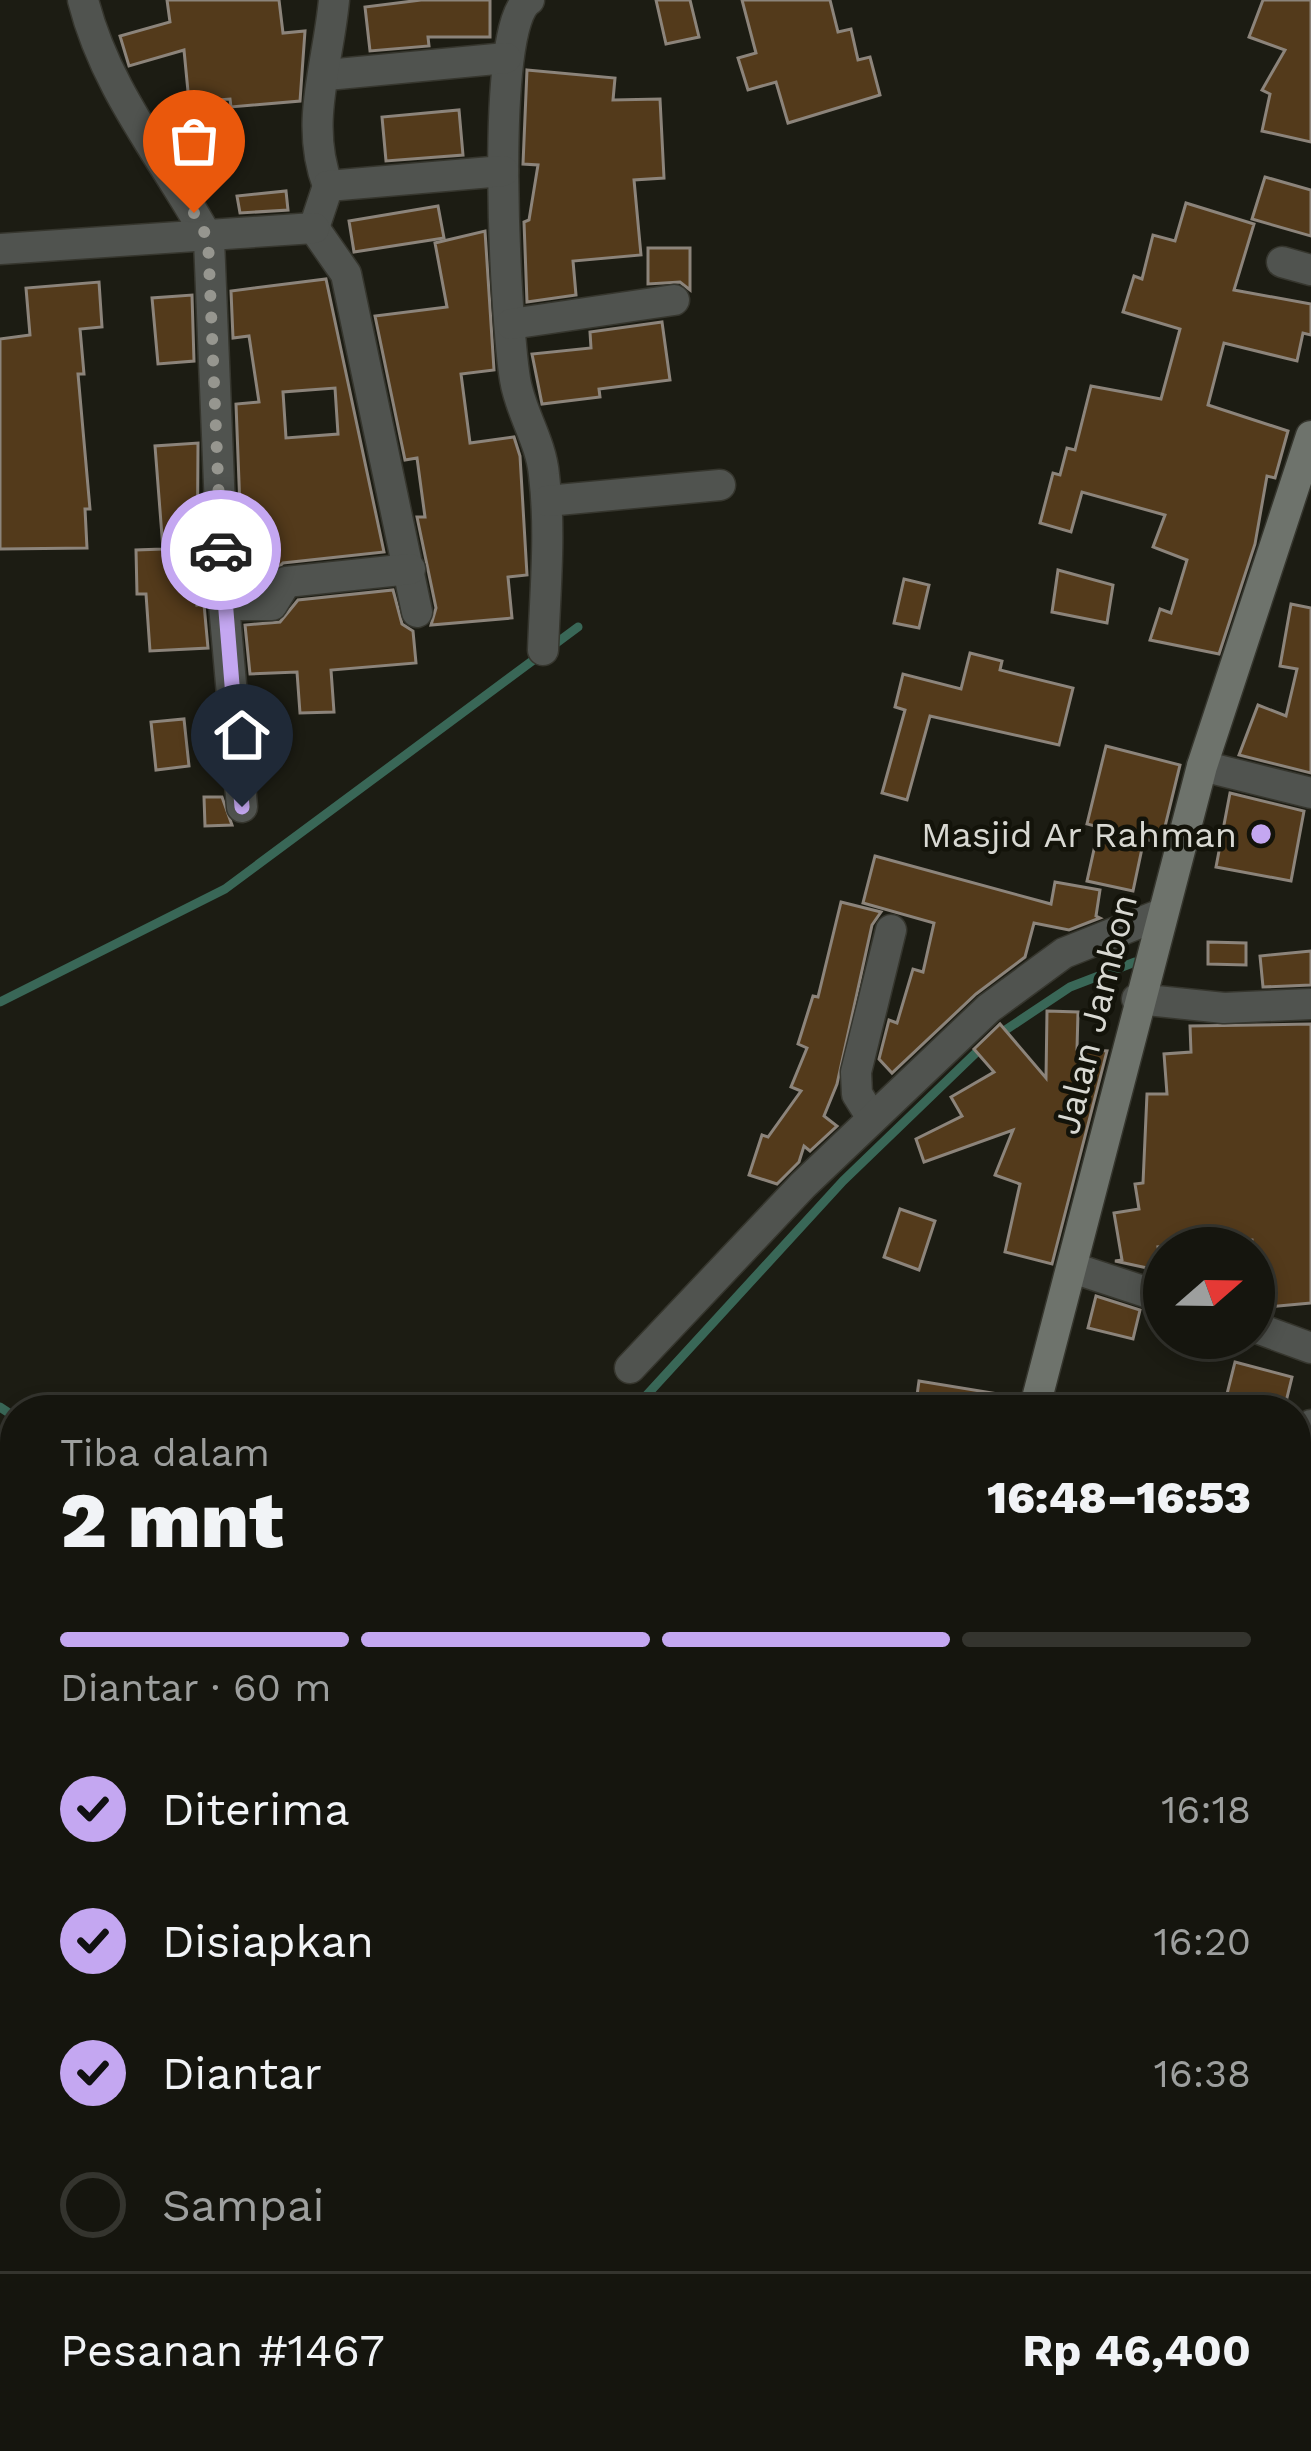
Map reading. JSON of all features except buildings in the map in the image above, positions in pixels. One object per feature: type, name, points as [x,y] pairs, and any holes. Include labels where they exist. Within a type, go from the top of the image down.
[{"type":"main road","name":"Jalan Jambon","points":[[1038,1395],[1159,915],[1202,766],[1311,436]]},
{"type":"street","points":[[83,0],[95,49],[119,98],[208,239],[224,604],[242,807]]},
{"type":"street","points":[[314,229],[328,186],[314,152],[314,118],[327,75],[334,0]]},
{"type":"street","points":[[529,0],[510,26],[503,171],[515,380],[540,453],[547,501],[543,650]]},
{"type":"street","points":[[327,75],[506,58]]},
{"type":"street","points":[[328,186],[503,171]]},
{"type":"street","points":[[0,249],[314,229]]},
{"type":"street","points":[[314,229],[346,274],[417,612]]},
{"type":"street","points":[[511,324],[674,300]]},
{"type":"street","points":[[547,501],[720,485]]},
{"type":"street","points":[[224,604],[272,605],[286,582],[410,569]]},
{"type":"street","points":[[1202,766],[1311,794]]},
{"type":"street","points":[[630,1368],[872,1118],[1031,975],[1064,952],[1159,915]]},
{"type":"street","points":[[872,1118],[857,1094],[856,1072],[891,931]]},
{"type":"street","points":[[1137,999],[1224,1008],[1311,1004]]},
{"type":"street","points":[[1073,1268],[1143,1291]]},
{"type":"street","points":[[1275,1335],[1311,1348]]},
{"type":"waterway","points":[[0,1002],[225,889],[578,627]]},
{"type":"waterway","points":[[998,1035],[1070,987],[1135,962]]},
{"type":"waterway","points":[[647,1395],[843,1181],[984,1045]]},
{"type":"way so far","points":[[194,213],[208,239],[221,550]]},
{"type":"place","name":"Masjid Ar Rahman","points":[[1261,834]]},
{"type":"route","points":[[221,550],[242,807]]}]
